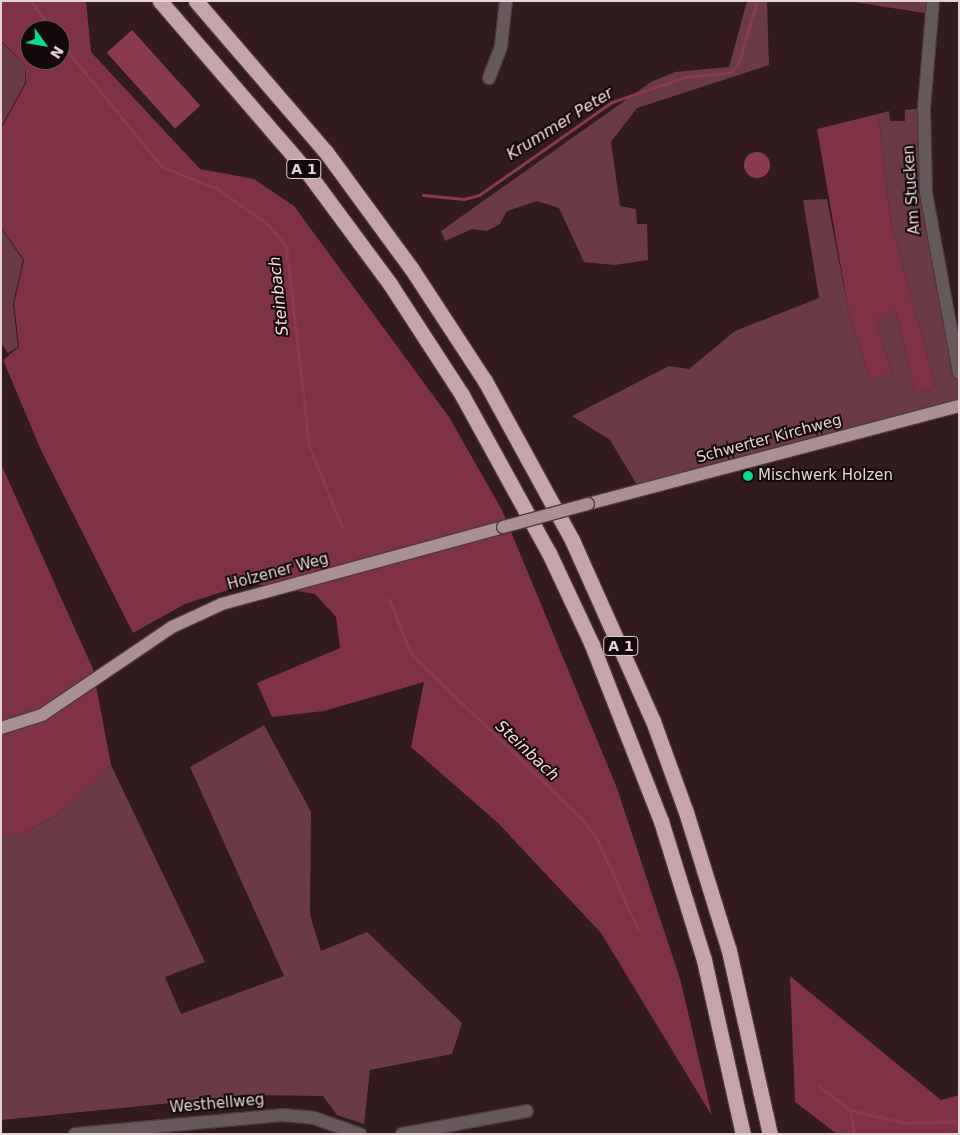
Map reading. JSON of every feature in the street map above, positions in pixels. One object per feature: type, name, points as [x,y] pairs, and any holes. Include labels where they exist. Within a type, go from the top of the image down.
[{"type":"highway","name":"A 1","points":[[160,1],[299,162],[390,284],[462,395],[549,553],[592,645],[661,821],[704,960],[743,1134]]},
{"type":"highway","name":"A 1","points":[[196,1],[326,152],[411,268],[490,390],[572,540],[653,721],[686,812],[729,951],[770,1134]]},
{"type":"main road","name":"Schwerter Kirchweg","points":[[588,504],[959,406]]},
{"type":"main road","name":"Holzener Weg","points":[[1,728],[42,715],[172,627],[222,604],[588,504]]},
{"type":"street","points":[[489,78],[501,46],[506,1]]},
{"type":"street","name":"Am Stucken","points":[[933,1],[924,108],[926,194],[959,373]]},
{"type":"street","points":[[402,1134],[527,1111]]},
{"type":"street","name":"Westhellweg","points":[[75,1134],[282,1115],[314,1118],[360,1134]]},
{"type":"shaded area","points":[[1,1],[86,1],[91,52],[200,169],[254,179],[294,206],[449,417],[502,510],[617,788],[681,982],[712,1116],[601,933],[498,823],[411,747],[424,682],[324,711],[272,717],[257,683],[340,648],[336,617],[315,594],[249,583],[185,604],[133,633],[41,450],[3,360],[19,347],[14,304],[24,260],[1,227],[1,129],[26,83],[25,70],[70,70],[70,20],[20,20],[20,60],[1,41]]},
{"type":"shaded area","points":[[747,1],[767,1],[769,65],[637,108],[611,142],[620,206],[636,209],[637,224],[647,224],[648,260],[614,265],[584,262],[559,208],[537,201],[507,211],[500,224],[487,231],[472,229],[445,241],[441,231],[651,82],[675,72],[729,67]]},
{"type":"shaded area","points":[[847,1],[933,1],[931,14]]},
{"type":"shaded area","points":[[132,30],[200,106],[175,129],[107,53]]},
{"type":"shaded area","points":[[1,42],[20,60],[20,70],[25,70],[25,83],[1,127]]},
{"type":"shaded area","points":[[924,108],[924,154],[959,373],[959,406],[640,490],[610,440],[572,416],[669,366],[689,369],[735,331],[819,298],[803,200],[827,199],[848,308],[870,380],[892,374],[876,319],[896,310],[915,393],[936,387],[891,223],[878,114],[889,111],[890,121],[905,121],[905,110]]},
{"type":"shaded area","points":[[878,114],[891,223],[936,387],[915,393],[896,310],[876,319],[892,374],[870,380],[848,308],[817,129]]},
{"type":"shaded area","points":[[757,152],[766,156],[770,165],[766,174],[757,178],[748,174],[744,165],[748,156]]},
{"type":"shaded area","points":[[1,228],[23,260],[13,304],[18,347],[8,353],[1,343]]},
{"type":"shaded area","points":[[1,464],[93,669],[111,765],[59,814],[20,835],[1,835]]},
{"type":"shaded area","points":[[264,725],[311,812],[310,915],[321,951],[367,932],[462,1023],[452,1054],[370,1070],[364,1124],[337,1115],[323,1096],[251,1095],[1,1120],[1,835],[20,835],[59,814],[111,765],[205,962],[165,977],[181,1014],[284,976],[190,767]]},
{"type":"shaded area","points":[[790,976],[941,1100],[959,1095],[959,1134],[837,1134],[795,1102]]},
{"type":"waterway","name":"Steinbach","points":[[31,1],[45,20]]},
{"type":"waterway","name":"Krummer Peter","points":[[423,195],[464,199],[479,195],[612,102],[685,77],[728,73],[738,65],[757,1]]},
{"type":"waterway","name":"Steinbach","points":[[70,54],[162,167],[216,188],[268,224],[286,246],[309,446],[342,527]]},
{"type":"waterway","name":"Steinbach","points":[[389,599],[411,654],[583,820],[597,839],[638,930]]},
{"type":"waterway","name":"Steinbach","points":[[819,1086],[850,1110],[854,1134]]},
{"type":"waterway","points":[[850,1110],[905,1123],[959,1121]]},
{"type":"place","name":"Mischwerk Holzen","points":[[748,476]]}]
